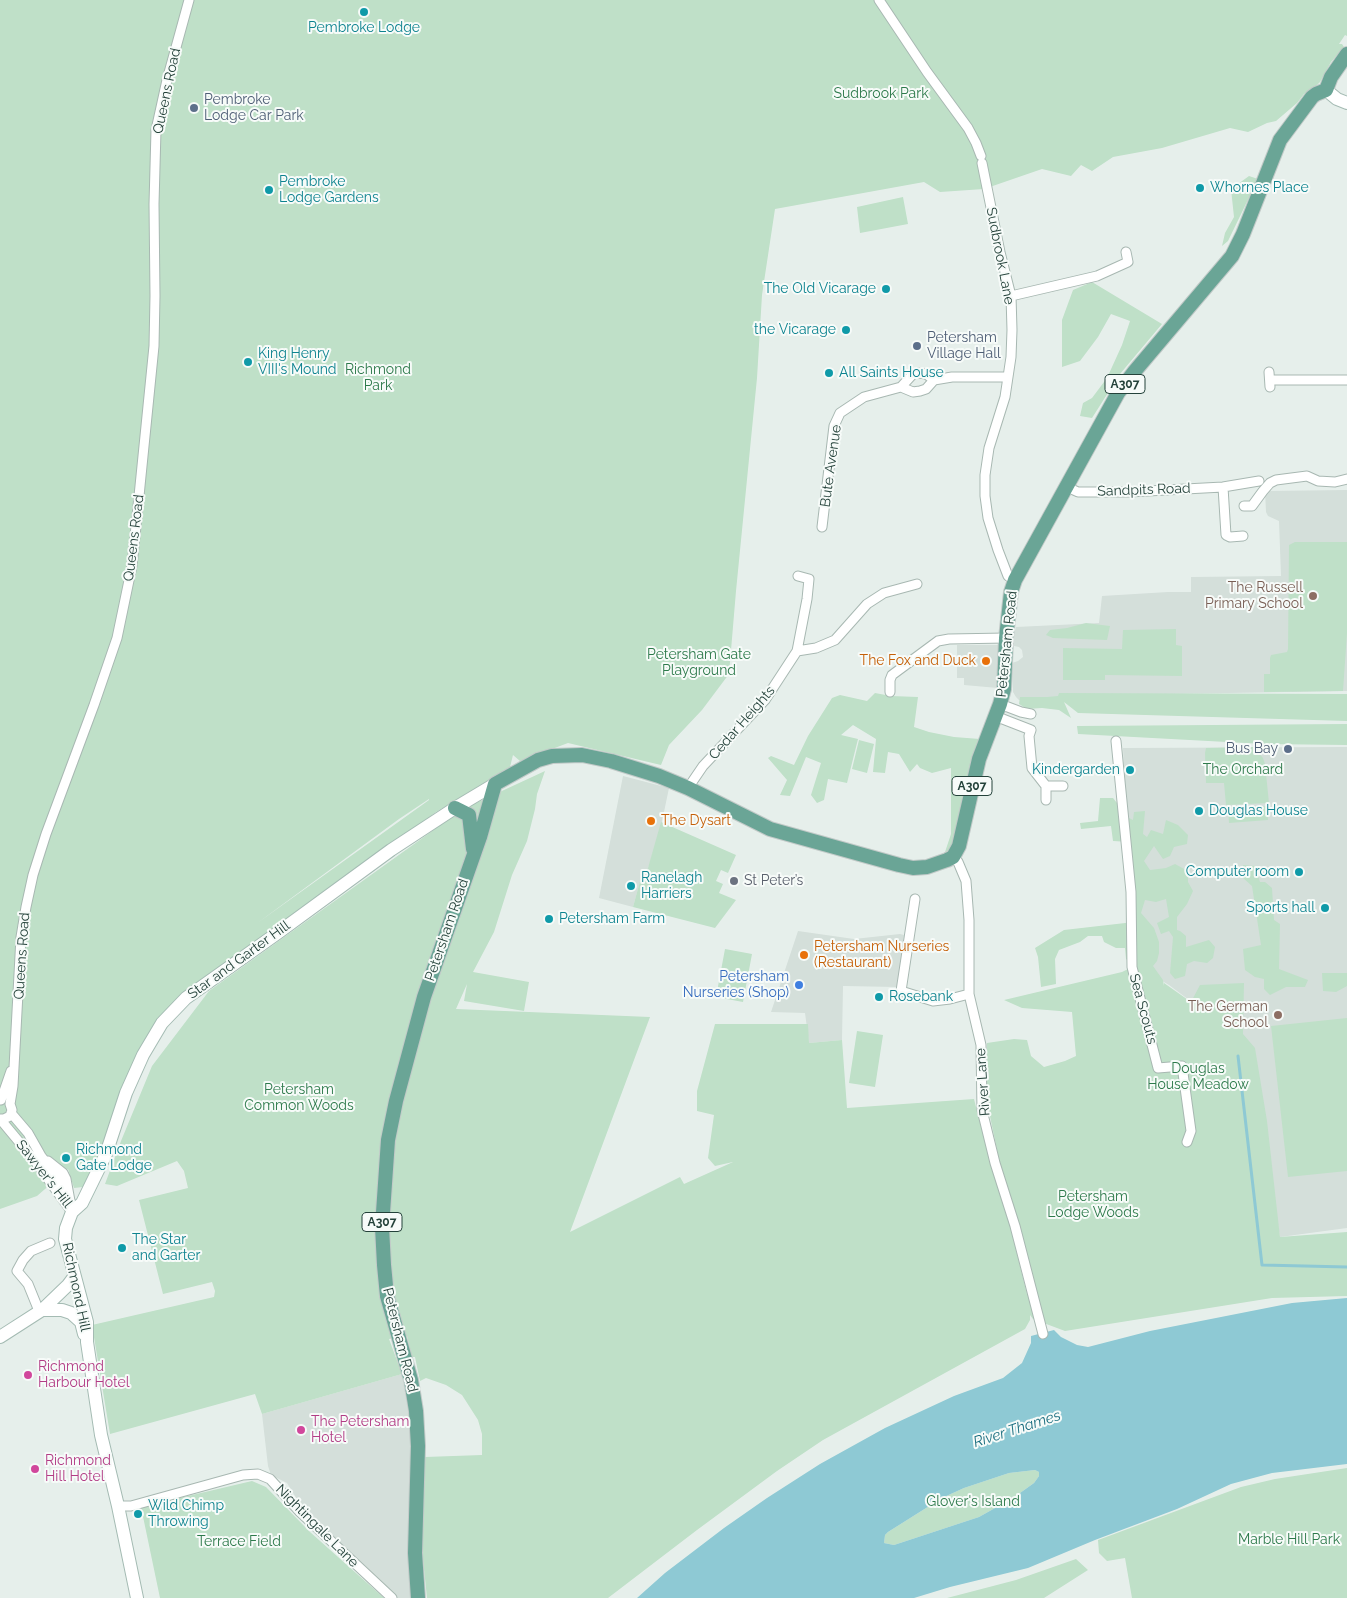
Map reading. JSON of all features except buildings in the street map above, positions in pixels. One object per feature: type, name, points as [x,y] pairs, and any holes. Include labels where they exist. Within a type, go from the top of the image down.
[{"type":"main road","name":"Petersham Road","points":[[953,857],[960,846],[979,759],[1005,684],[1006,638],[1011,592],[1015,580],[1118,393],[1232,256],[1243,234],[1280,140],[1312,97],[1326,90],[1331,76],[1347,54]]},
{"type":"main road","points":[[1326,90],[1337,99],[1347,103]]},
{"type":"main road","points":[[495,784],[538,760],[552,756],[574,754],[599,758],[641,769],[688,788],[770,830],[899,866],[927,867],[953,857]]},
{"type":"main road","name":"Petersham Road","points":[[418,1598],[415,1553],[418,1446],[416,1411],[411,1380],[387,1296],[382,1227],[384,1182],[388,1140],[396,1101],[424,997],[474,854],[495,784]]},
{"type":"main road","name":"Star and Garter Hill","points":[[72,1212],[82,1203],[98,1170],[115,1129],[126,1093],[143,1055],[162,1023],[186,998],[391,850],[495,784]]},
{"type":"main road","name":"Petersham Road","points":[[455,808],[469,815],[474,854]]},
{"type":"main road","name":"Richmond Hill","points":[[72,1212],[66,1228],[65,1239],[87,1322],[87,1342],[101,1435],[137,1598]]},
{"type":"main road","points":[[0,1337],[41,1310],[74,1277]]},
{"type":"main road","points":[[41,1310],[62,1310],[71,1313],[80,1322],[87,1342]]},
{"type":"street","name":"Queens Road","points":[[11,1109],[19,1002],[21,937],[33,875],[46,834],[94,706],[116,638],[132,566],[154,346],[156,130],[167,80],[189,0]]},
{"type":"street","name":"Sudbrook Lane","points":[[878,0],[968,128],[976,142],[982,159],[998,243],[1011,296],[1012,330],[1005,397],[989,448],[985,475],[985,496],[988,518],[998,550],[1008,576],[1015,580]]},
{"type":"street","points":[[1011,296],[1097,276],[1128,262],[1126,252]]},
{"type":"street","name":"Bute Avenue","points":[[822,528],[834,426],[840,413],[864,397],[901,387],[913,374],[918,372],[926,374],[934,380]]},
{"type":"street","name":"Bute Avenue","points":[[901,387],[913,392],[926,389],[934,380],[952,377],[1008,377]]},
{"type":"street","points":[[1270,380],[1347,380]]},
{"type":"street","points":[[1244,506],[1252,506],[1270,483],[1276,480],[1307,476],[1318,481],[1335,482],[1347,480]]},
{"type":"street","name":"Sandpits Road","points":[[1067,487],[1078,492],[1129,492],[1222,487],[1259,482]]},
{"type":"street","points":[[1222,487],[1226,535],[1230,537],[1243,536]]},
{"type":"street","points":[[798,576],[809,579],[818,578]]},
{"type":"street","name":"Cedar Heights","points":[[688,788],[703,766],[765,700],[797,651],[809,579]]},
{"type":"street","points":[[797,651],[816,648],[835,640],[867,604],[884,594],[917,584]]},
{"type":"street","points":[[890,692],[892,676],[938,641],[949,639],[1006,638]]},
{"type":"street","points":[[997,710],[1031,714]]},
{"type":"street","points":[[997,710],[1031,730],[1029,736],[1032,768],[1046,786],[1046,800]]},
{"type":"street","name":"Sea Scouts","points":[[1116,741],[1131,892],[1132,967],[1158,1068],[1182,1066],[1191,1131],[1187,1142]]},
{"type":"street","points":[[1046,786],[1063,786]]},
{"type":"street","name":"River Lane","points":[[953,857],[958,862],[966,881],[969,920],[969,994],[981,1045],[982,1110],[1043,1334]]},
{"type":"street","points":[[915,899],[901,991],[933,1001],[969,994]]},
{"type":"street","name":"Queens Road","points":[[0,1100],[14,1064]]},
{"type":"street","points":[[0,1100],[6,1100],[11,1109],[7,1118],[0,1119]]},
{"type":"street","name":"Sawyer's Hill","points":[[11,1109],[41,1156],[64,1173],[72,1212]]},
{"type":"street","name":"Sawyer's Hill","points":[[0,1119],[35,1161],[72,1212]]},
{"type":"street","points":[[41,1310],[28,1284],[17,1271],[31,1251],[50,1243]]},
{"type":"street","name":"Nightingale Lane","points":[[118,1506],[131,1506],[243,1475],[258,1474],[270,1479],[300,1512],[392,1598]]},
{"type":"shaded area","name":"The Russell Primary School","points":[[1347,490],[1347,691],[1107,695],[1024,702],[1016,697],[1013,692],[1012,663],[1023,657],[1022,650],[1014,646],[1016,627],[1099,623],[1102,596],[1191,592],[1191,577],[1281,576],[1279,521],[1268,516],[1266,512],[1265,491]]},
{"type":"shaded area","points":[[957,645],[1001,645],[998,688],[964,685],[964,678],[957,678]]},
{"type":"shaded area","name":"The German School","points":[[1347,747],[1347,1228],[1280,1237],[1248,1044],[1169,985],[1133,964],[1123,748]]},
{"type":"shaded area","points":[[623,776],[669,788],[660,831],[646,875],[642,875],[633,907],[599,898]]},
{"type":"shaded area","points":[[798,931],[854,939],[904,935],[897,987],[843,986],[842,1040],[809,1043],[805,1013],[771,1012]]},
{"type":"shaded area","points":[[402,1374],[412,1436],[410,1464],[410,1598],[397,1598],[367,1572],[303,1509],[287,1483],[271,1475],[268,1466],[262,1414]]},
{"type":"green space","name":"Richmond Park","points":[[0,0],[1347,0],[1347,36],[1345,35],[1339,44],[1342,44],[1344,47],[1331,62],[1320,82],[1312,90],[1304,94],[1297,103],[1276,121],[1248,132],[1230,128],[1162,148],[1113,157],[1092,171],[1081,165],[1071,176],[1042,169],[984,189],[940,192],[924,182],[775,209],[762,295],[757,378],[729,674],[702,710],[669,745],[661,765],[568,743],[520,761],[513,755],[510,767],[436,812],[157,1022],[110,1132],[83,1187],[74,1188],[68,1169],[37,1196],[0,1209]],"holes":[[[429,800],[256,924],[399,819]]]},
{"type":"green space","points":[[1249,176],[1258,179],[1228,241],[1222,246],[1225,233],[1234,217],[1231,189]]},
{"type":"green space","points":[[903,197],[908,224],[860,233],[857,207]]},
{"type":"green space","points":[[1092,282],[1162,324],[1120,374],[1092,418],[1080,416],[1083,403],[1092,398],[1107,378],[1122,345],[1130,321],[1111,314],[1098,337],[1080,361],[1062,367],[1062,320],[1073,290]]},
{"type":"green space","points":[[1295,542],[1347,542],[1347,633],[1343,691],[1264,692],[1264,674],[1270,674],[1271,655],[1287,652],[1288,649],[1289,545]]},
{"type":"green space","points":[[1086,623],[1110,626],[1107,640],[1053,638],[1046,635],[1050,630]]},
{"type":"green space","points":[[1176,629],[1176,645],[1182,646],[1182,676],[1105,675],[1105,680],[1063,680],[1063,648],[1122,649],[1123,630]]},
{"type":"green space","points":[[875,693],[891,696],[918,697],[914,727],[954,737],[980,739],[952,849],[945,852],[951,834],[951,768],[932,773],[920,768],[917,764],[910,772],[899,754],[888,752],[885,773],[873,772],[876,739],[853,725],[841,735],[858,739],[847,783],[828,779],[824,800],[817,803],[811,795],[821,763],[806,757],[790,796],[780,795],[787,780],[768,758],[771,756],[794,765],[808,736],[832,698],[840,695],[867,701]]},
{"type":"green space","points":[[1059,693],[1347,694],[1347,721],[1078,713],[1064,702],[1071,718],[1059,710],[1027,709],[1019,704],[1020,697],[1058,696]]},
{"type":"green space","points":[[1347,724],[1347,745],[1264,744],[1078,734],[1077,726]]},
{"type":"green space","points":[[859,740],[874,744],[867,773],[852,769]]},
{"type":"green space","name":"The Orchard","points":[[1253,747],[1263,758],[1265,764],[1269,803],[1226,805],[1224,783],[1206,783],[1206,748]]},
{"type":"green space","points":[[545,771],[537,794],[527,841],[512,875],[494,932],[473,972],[529,982],[524,1011],[464,1001],[467,984],[456,1009],[650,1017],[570,1232],[680,1177],[684,1184],[733,1162],[715,1166],[708,1158],[714,1115],[697,1111],[697,1091],[715,1024],[808,1024],[809,1043],[842,1040],[847,1108],[974,1099],[977,1111],[979,1102],[1028,1298],[987,1102],[987,1043],[1014,1039],[1027,1040],[1031,1056],[1044,1067],[1076,1056],[1072,1012],[1022,1008],[1004,1000],[1122,972],[1132,967],[1133,964],[1126,959],[1125,948],[1116,948],[1104,942],[1102,936],[1088,936],[1080,942],[1059,950],[1055,959],[1056,984],[1041,987],[1038,957],[1035,948],[1064,930],[1134,922],[1130,842],[1113,841],[1111,826],[1081,829],[1080,823],[1098,821],[1100,798],[1113,798],[1129,818],[1133,820],[1134,812],[1145,811],[1143,834],[1147,837],[1151,830],[1163,834],[1166,820],[1178,825],[1188,835],[1187,844],[1174,847],[1170,856],[1163,859],[1154,846],[1144,861],[1150,870],[1166,868],[1175,864],[1188,871],[1188,882],[1193,891],[1187,904],[1177,917],[1177,930],[1186,936],[1186,947],[1209,940],[1215,947],[1213,958],[1207,963],[1194,961],[1187,964],[1185,976],[1175,979],[1170,973],[1173,937],[1169,931],[1161,934],[1157,923],[1169,917],[1166,899],[1156,902],[1145,900],[1141,913],[1154,928],[1159,942],[1157,961],[1153,966],[1163,980],[1164,986],[1164,983],[1191,1002],[1200,985],[1244,983],[1243,1034],[1255,1048],[1267,1121],[1280,1237],[1347,1232],[1347,1296],[1272,1298],[1065,1331],[1033,1319],[1030,1315],[1030,1320],[1025,1329],[823,1440],[777,1471],[608,1598],[427,1598],[423,1559],[422,1519],[425,1457],[482,1455],[482,1434],[478,1420],[462,1395],[446,1385],[426,1378],[420,1381],[415,1357],[412,1357],[407,1336],[389,1339],[402,1374],[262,1414],[255,1394],[110,1434],[92,1325],[214,1297],[215,1291],[212,1282],[163,1294],[139,1200],[188,1188],[184,1171],[177,1161],[117,1186],[105,1184],[152,1066],[209,991],[463,809]]},
{"type":"green space","points":[[1267,806],[1268,820],[1229,823],[1228,808]]},
{"type":"green space","points":[[661,822],[736,855],[728,873],[721,870],[716,881],[723,884],[719,893],[736,900],[715,928],[633,907],[642,874],[646,875]]},
{"type":"green space","points":[[1243,865],[1255,866],[1260,882],[1265,882],[1272,888],[1274,920],[1280,924],[1279,969],[1308,980],[1305,987],[1286,987],[1270,995],[1264,989],[1264,979],[1255,977],[1245,970],[1243,949],[1261,945],[1252,886],[1242,877]]},
{"type":"green space","points":[[725,949],[752,954],[743,1002],[716,997]]},
{"type":"green space","points":[[1322,973],[1347,973],[1347,986],[1336,992],[1323,991]]},
{"type":"green space","points":[[1347,1018],[1347,1171],[1288,1177],[1271,1026]]},
{"type":"green space","points":[[857,1031],[883,1035],[875,1087],[849,1083]]},
{"type":"green space","name":"Marble Hill Park","points":[[1347,1468],[1347,1598],[1132,1598],[1125,1558],[1107,1561],[1099,1553],[1098,1540],[1241,1487],[1275,1479]]},
{"type":"green space","name":"Glover's Island","points":[[1035,1470],[1039,1472],[1039,1476],[1034,1483],[1013,1498],[979,1517],[894,1545],[884,1543],[885,1535],[888,1532],[942,1498],[964,1488],[1009,1473]]},
{"type":"green space","name":"Terrace Field","points":[[252,1481],[266,1487],[310,1532],[384,1598],[160,1598],[141,1507]]},
{"type":"green space","points":[[1076,1559],[1088,1570],[1044,1598],[947,1598],[1016,1580]]},
{"type":"water","name":"River Thames","points":[[1347,1298],[1347,1464],[1272,1473],[1231,1484],[1177,1509],[1028,1568],[914,1598],[637,1598],[665,1573],[724,1528],[820,1464],[885,1428],[954,1396],[1003,1378],[1022,1363],[1031,1343],[1031,1336],[1054,1330],[1061,1337],[1077,1345],[1088,1347],[1150,1331],[1292,1303]],"holes":[[[1035,1470],[1039,1472],[1039,1476],[1034,1483],[1013,1498],[979,1517],[894,1545],[884,1543],[885,1535],[888,1532],[942,1498],[964,1488],[1009,1473]]]},
{"type":"waterway","points":[[1238,1056],[1262,1265],[1347,1267]]},
{"type":"place","name":"Pembroke Lodge","points":[[364,12]]},
{"type":"place","name":"Pembroke Lodge Car Park","points":[[194,108]]},
{"type":"place","name":"Whornes Place","points":[[1200,188]]},
{"type":"place","name":"Pembroke Lodge Gardens","points":[[269,190]]},
{"type":"place","name":"The Old Vicarage","points":[[886,289]]},
{"type":"place","name":"the Vicarage","points":[[846,330]]},
{"type":"place","name":"Petersham Village Hall","points":[[917,346]]},
{"type":"place","name":"King Henry VIII's Mound","points":[[248,362]]},
{"type":"place","name":"All Saints House","points":[[829,373]]},
{"type":"place","name":"The Russell Primary School","points":[[1313,596]]},
{"type":"place","name":"The Fox and Duck","points":[[986,661]]},
{"type":"place","name":"Bus Bay","points":[[1288,749]]},
{"type":"place","name":"Kindergarden","points":[[1130,770]]},
{"type":"place","name":"Douglas House","points":[[1199,811]]},
{"type":"place","name":"The Dysart","points":[[651,821]]},
{"type":"place","name":"Computer room","points":[[1299,872]]},
{"type":"place","name":"St Peter’s","points":[[734,881]]},
{"type":"place","name":"Ranelagh Harriers","points":[[631,886]]},
{"type":"place","name":"Sports hall","points":[[1325,908]]},
{"type":"place","name":"Petersham Farm","points":[[549,919]]},
{"type":"place","name":"Petersham Nurseries (Restaurant)","points":[[804,955]]},
{"type":"place","name":"Petersham Nurseries (Shop)","points":[[799,985]]},
{"type":"place","name":"Rosebank","points":[[879,997]]},
{"type":"place","name":"The German School","points":[[1278,1015]]},
{"type":"place","name":"Richmond Gate Lodge","points":[[66,1158]]},
{"type":"place","name":"The Star and Garter","points":[[122,1248]]},
{"type":"place","name":"Richmond Harbour Hotel","points":[[28,1375]]},
{"type":"place","name":"The Petersham Hotel","points":[[301,1430]]},
{"type":"place","name":"Richmond Hill Hotel","points":[[35,1469]]},
{"type":"place","name":"Wild Chimp Throwing","points":[[138,1514]]},
{"type":"park label","name":"Sudbrook Park","points":[[881,94]]},
{"type":"park label","name":"Petersham Gate Playground","points":[[699,664]]},
{"type":"park label","name":"Douglas House Meadow","points":[[1198,1078]]},
{"type":"park label","name":"Petersham Common Woods","points":[[299,1098]]},
{"type":"park label","name":"Petersham Lodge Woods","points":[[1093,1206]]}]
